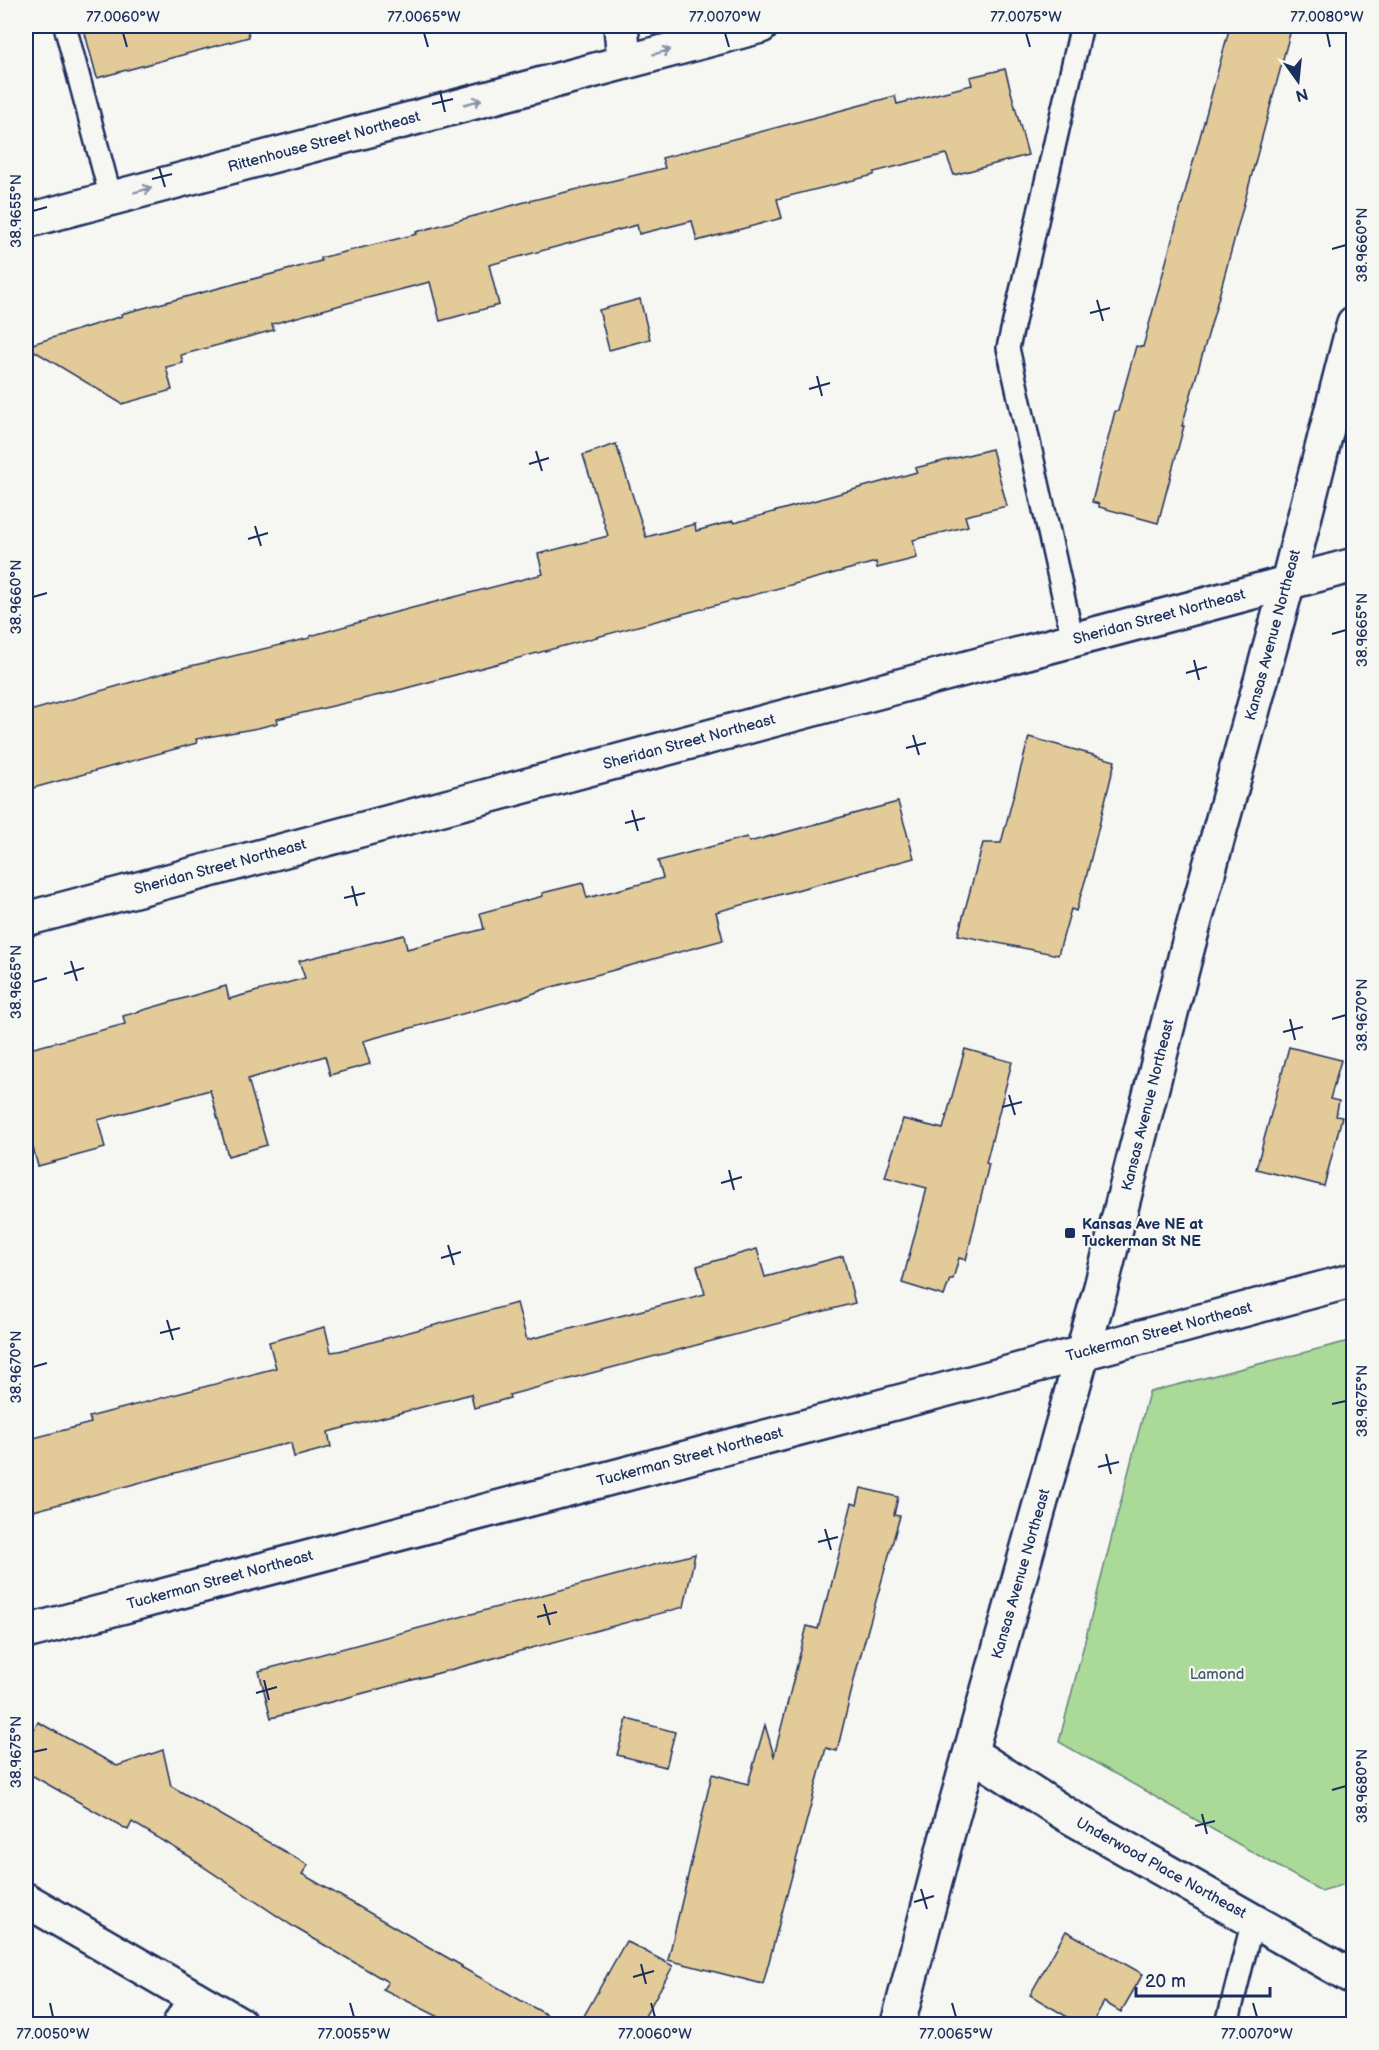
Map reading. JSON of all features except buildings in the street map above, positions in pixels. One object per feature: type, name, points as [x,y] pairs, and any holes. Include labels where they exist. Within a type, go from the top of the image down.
[{"type":"street","points":[[621,26],[626,62]]},
{"type":"street","name":"Rittenhouse Street Northeast","points":[[26,221],[761,26]]},
{"type":"street","name":"Kansas Avenue Northeast","points":[[898,2025],[944,1846],[1104,1276],[1188,946],[1288,582],[1353,323]]},
{"type":"street","name":"Sheridan Street Northeast","points":[[26,919],[1353,566]]},
{"type":"street","name":"Tuckerman Street Northeast","points":[[26,1632],[1353,1280]]},
{"type":"street","name":"Underwood Place Northeast","points":[[971,1753],[1066,1815],[1353,1978]]},
{"type":"street","points":[[26,1900],[187,2011],[240,2025]]},
{"type":"lane","points":[[65,26],[111,198]]},
{"type":"lane","points":[[1073,640],[1008,348],[1080,26]]},
{"type":"lane","points":[[1227,2025],[1253,1920]]},
{"type":"green space","name":"Lamond","points":[[1353,1340],[1353,1882],[1321,1891],[1059,1742],[1149,1392]]},
{"type":"place","name":"Kansas Ave NE at Tuckerman St NE","points":[[1070,1233]]}]
